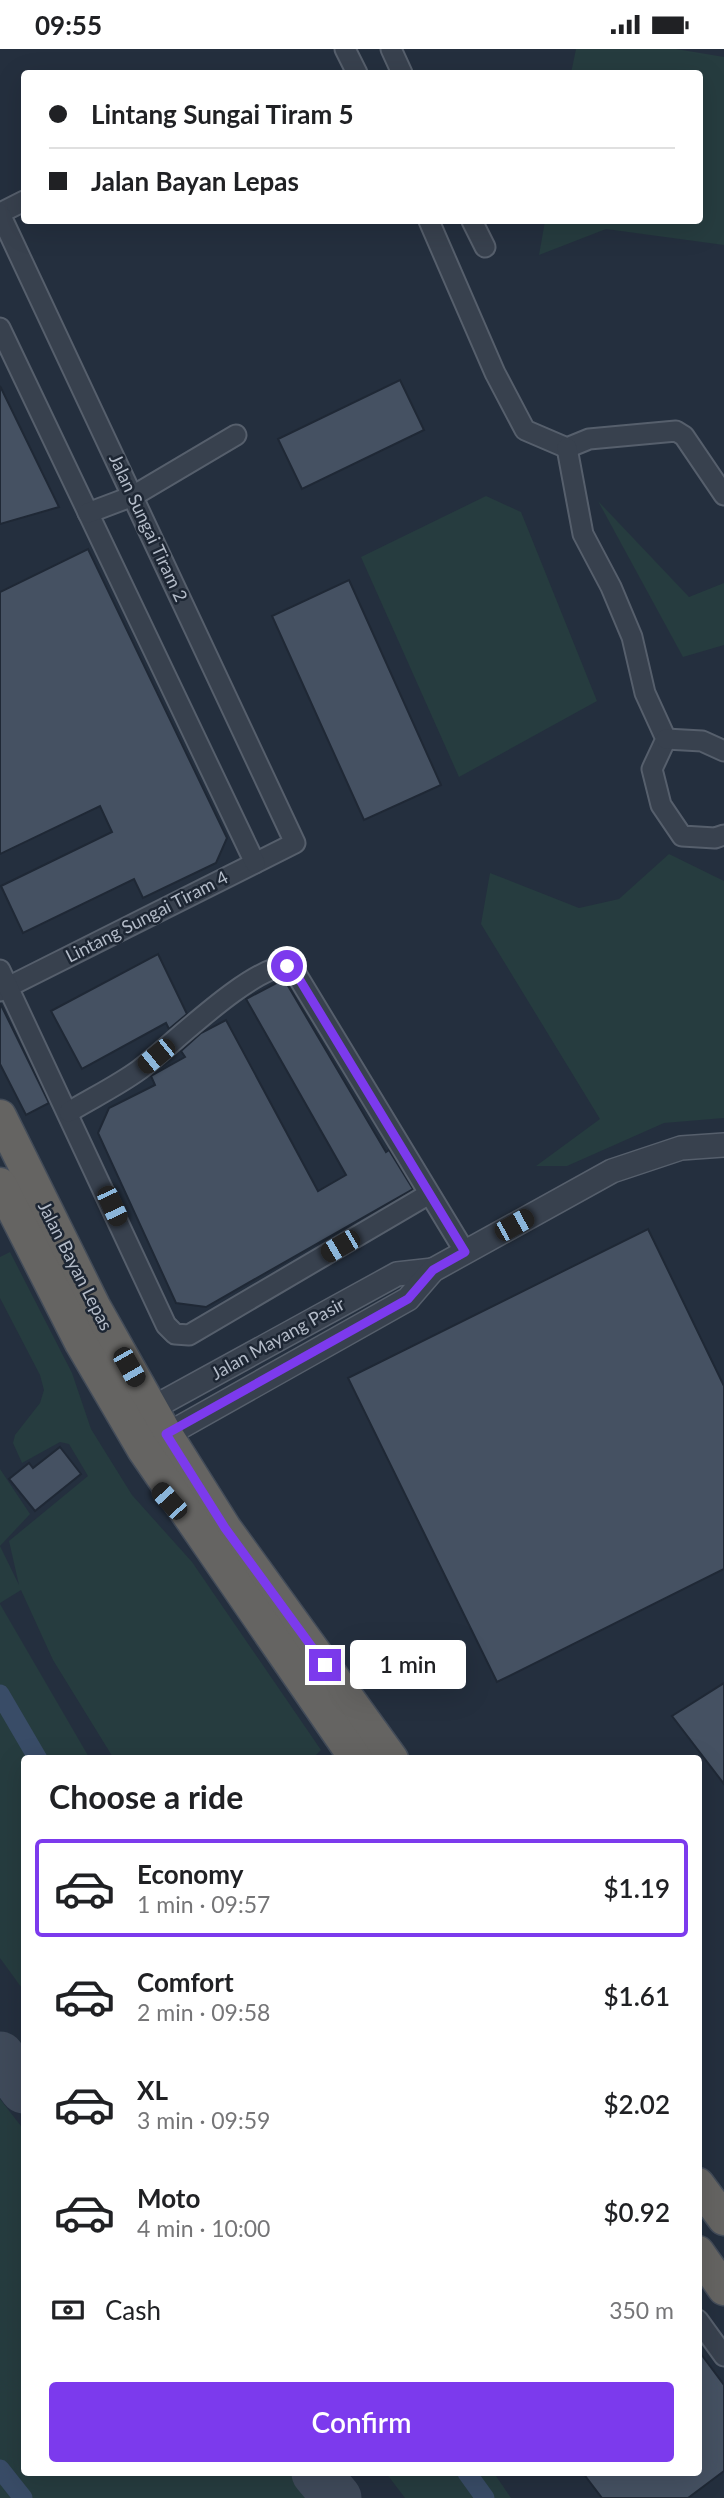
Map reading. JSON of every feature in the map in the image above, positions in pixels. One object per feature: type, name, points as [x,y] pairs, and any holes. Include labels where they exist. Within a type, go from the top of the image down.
[{"type":"highway","name":"Jalan Bayan Lepas","points":[[0,1116],[94,1306],[147,1428],[198,1532],[353,1755]]},
{"type":"highway","name":"Jalan Bayan Lepas","points":[[0,1185],[80,1343],[225,1528],[389,1755]]},
{"type":"highway","points":[[80,1343],[105,1410],[140,1469],[198,1532]]},
{"type":"highway","points":[[702,2190],[724,2219]]},
{"type":"highway","points":[[702,2258],[724,2289]]},
{"type":"street","points":[[345,49],[356,70]]},
{"type":"street","points":[[391,49],[401,70]]},
{"type":"street","points":[[0,213],[21,202]]},
{"type":"street","name":"Jalan Sungai Tiram 2","points":[[0,213],[7,247],[133,496],[295,843]]},
{"type":"street","points":[[430,224],[495,373],[525,430],[567,448],[589,439],[676,431],[684,436],[724,495]]},
{"type":"street","points":[[474,224],[485,247]]},
{"type":"street","points":[[0,328],[255,863]]},
{"type":"street","points":[[88,513],[133,496],[236,435]]},
{"type":"street","points":[[567,448],[583,534],[611,587],[632,637],[645,693],[666,739],[652,769],[661,805],[682,836],[715,838],[724,835]]},
{"type":"street","points":[[666,739],[702,741],[724,751]]},
{"type":"street","name":"Lintang Sungai Tiram 4","points":[[3,982],[295,843]]},
{"type":"street","points":[[69,1112],[137,1072],[234,993],[276,966],[287,966],[295,972],[465,1252]]},
{"type":"street","points":[[3,982],[69,1112],[166,1325],[174,1334],[189,1335],[429,1194]]},
{"type":"street","name":"Jalan Mayang Pasir","points":[[147,1428],[408,1299],[433,1270],[612,1171],[681,1148],[724,1145]]},
{"type":"street","points":[[702,2326],[724,2356]]},
{"type":"green space","points":[[576,49],[676,49],[724,57],[724,245],[606,229],[539,255],[544,224],[703,224],[703,70],[572,70]]},
{"type":"green space","points":[[486,496],[521,512],[597,701],[459,777],[361,557]]},
{"type":"green space","points":[[598,501],[689,597],[724,583],[724,645],[683,657]]},
{"type":"green space","points":[[669,854],[724,881],[724,1118],[664,1123],[567,1166],[536,1166],[600,1119],[481,924],[490,873],[579,908],[619,899]]},
{"type":"green space","points":[[10,1252],[72,1373],[91,1429],[132,1495],[192,1562],[321,1750],[316,1755],[112,1755],[53,1660],[21,1590],[0,1603],[0,1546],[19,1585],[9,1541],[88,1476],[69,1444],[60,1442],[22,1463],[13,1443],[15,1435],[40,1403],[44,1390],[40,1375],[0,1298],[0,1257]]},
{"type":"green space","points":[[0,1469],[30,1514],[0,1546]]},
{"type":"green space","points":[[0,1604],[88,1755],[21,1755],[21,1987],[0,1958]]},
{"type":"green space","points":[[0,2099],[21,2126],[21,2476],[294,2476],[311,2498],[0,2498]]},
{"type":"green space","points":[[388,2476],[496,2476],[511,2498],[405,2498]]},
{"type":"building","points":[[400,380],[424,430],[302,489],[278,439]]},
{"type":"building","points":[[0,386],[59,507],[0,524]]},
{"type":"building","points":[[88,549],[227,838],[216,863],[143,898],[134,879],[23,933],[1,886],[112,832],[100,806],[0,854],[0,592]]},
{"type":"building","points":[[349,580],[441,785],[364,820],[272,616]]},
{"type":"building","points":[[158,954],[187,1014],[169,1029],[166,1023],[82,1069],[51,1011]]},
{"type":"building","points":[[284,979],[386,1152],[389,1150],[413,1189],[206,1307],[176,1303],[98,1133],[109,1108],[155,1085],[151,1076],[185,1057],[181,1051],[201,1033],[226,1020],[318,1191],[346,1175],[246,999]]},
{"type":"building","points":[[0,1003],[49,1103],[26,1115],[0,1064]]},
{"type":"building","points":[[648,1229],[724,1386],[724,1569],[497,1682],[348,1378]]},
{"type":"building","points":[[60,1447],[81,1474],[35,1511],[9,1479],[29,1463],[33,1468]]},
{"type":"building","points":[[724,1683],[724,1784],[702,1755],[672,1716]]},
{"type":"building","points":[[702,2355],[724,2385],[724,2471],[688,2498],[602,2498],[585,2476],[702,2476]]},
{"type":"waterway","points":[[0,1694],[36,1755]]},
{"type":"waterway","points":[[0,2469],[23,2498]]},
{"type":"waterway","points":[[469,2476],[485,2498]]},
{"type":"taxiway","points":[[0,2056],[21,2085]]},
{"type":"taxiway","points":[[319,2476],[337,2498]]},
{"type":"route","points":[[287,966],[295,972],[465,1252],[433,1270],[408,1299],[166,1434],[225,1528],[325,1665]]}]
